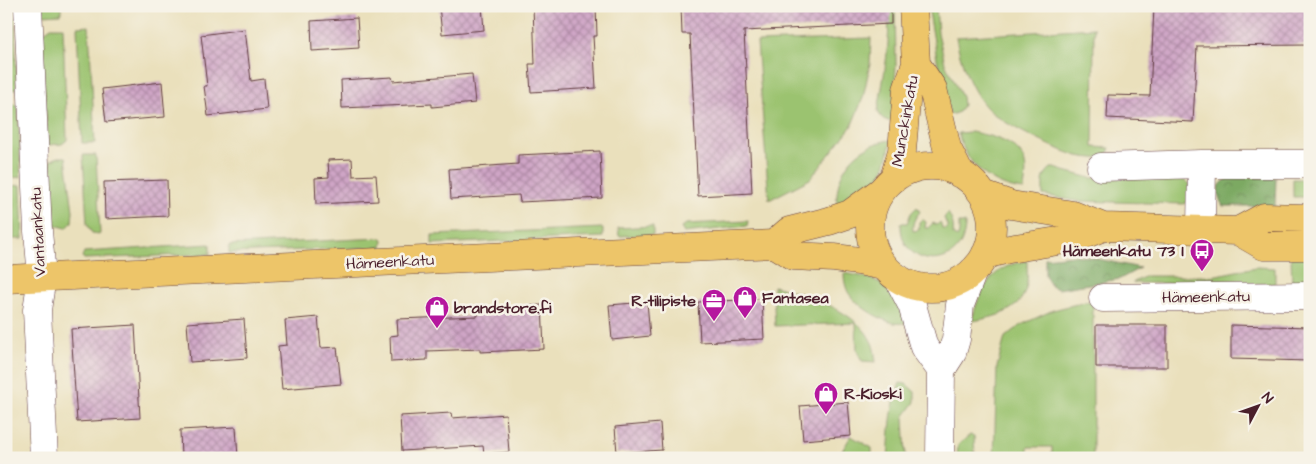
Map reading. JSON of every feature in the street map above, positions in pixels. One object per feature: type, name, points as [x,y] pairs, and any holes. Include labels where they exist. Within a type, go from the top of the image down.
[{"type":"main road","name":"Munckinkatu","points":[[887,185],[902,151],[907,90],[916,64],[913,6]]},
{"type":"main road","name":"Munckinkatu","points":[[916,64],[933,88],[947,148],[960,174]]},
{"type":"main road","points":[[979,263],[991,235],[990,214],[983,195],[969,179],[951,169],[930,166],[911,169],[850,214],[829,222],[789,232],[774,244],[793,256],[858,261],[891,272],[916,286],[935,288],[955,283],[979,263],[1009,249],[1076,238],[1102,227]]},
{"type":"main road","points":[[887,185],[872,210],[869,230],[873,249],[891,272]]},
{"type":"main road","points":[[983,195],[1011,204],[1073,214],[1102,227],[1238,231],[1264,246],[1304,246],[1310,242]]},
{"type":"main road","points":[[1238,231],[1264,217],[1304,218],[1310,223]]},
{"type":"main road","name":"Hämeenkatu","points":[[6,279],[774,244]]},
{"type":"street","name":"Vantaankatu","points":[[28,6],[38,231],[42,277],[37,310],[44,458]]},
{"type":"street","points":[[1201,230],[1202,164]]},
{"type":"street","points":[[1101,167],[1202,164],[1310,164]]},
{"type":"street","points":[[940,458],[941,370],[952,353],[956,339],[960,305],[979,263]]},
{"type":"street","points":[[891,272],[912,305],[924,347],[941,370]]},
{"type":"street","name":"Hämeenkatu","points":[[1103,298],[1310,296]]},
{"type":"green space","points":[[6,6],[14,6],[17,89],[8,90]]},
{"type":"green space","points":[[42,6],[61,6],[61,14],[42,15]]},
{"type":"green space","points":[[888,6],[895,6],[896,66],[892,122],[880,116],[878,111],[888,46]]},
{"type":"green space","points":[[928,6],[936,6],[938,33],[945,63],[962,97],[963,105],[959,112],[950,115],[937,59]]},
{"type":"green space","points":[[89,26],[95,143],[82,143],[77,27]]},
{"type":"green space","points":[[51,27],[63,27],[67,140],[62,144],[48,145],[41,37]]},
{"type":"green space","points":[[1094,28],[1093,147],[1110,148],[1105,159],[1078,156],[1057,148],[1030,136],[993,114],[975,92],[963,65],[956,37]]},
{"type":"green space","points":[[871,38],[870,64],[863,98],[851,127],[810,179],[769,200],[757,42]]},
{"type":"green space","points":[[8,103],[18,105],[21,177],[12,178]]},
{"type":"green space","points":[[971,132],[1008,143],[1019,152],[1025,166],[1024,190],[1012,188],[991,179],[974,164],[967,155],[958,133]]},
{"type":"green space","points":[[891,140],[885,166],[875,182],[863,192],[837,206],[839,181],[850,161],[868,147]]},
{"type":"green space","points":[[83,155],[96,155],[100,234],[92,233],[87,224]]},
{"type":"green space","points":[[58,157],[66,157],[73,211],[72,222],[67,228],[54,225],[50,161]]},
{"type":"green space","points":[[1051,168],[1091,178],[1174,178],[1186,181],[1192,186],[1192,198],[1184,204],[1076,201],[1043,195],[1044,177]]},
{"type":"green space","points":[[1232,177],[1276,178],[1275,206],[1223,206],[1218,188],[1223,182]]},
{"type":"green space","points":[[1293,179],[1310,179],[1310,197],[1293,197]]},
{"type":"green space","points":[[21,185],[23,239],[6,239],[6,237],[14,236],[12,186]]},
{"type":"green space","points":[[917,207],[920,212],[914,220],[913,231],[919,230],[919,222],[922,219],[926,222],[925,228],[928,228],[933,223],[937,225],[940,222],[942,229],[947,229],[944,218],[948,213],[953,224],[953,235],[958,237],[959,223],[965,223],[962,239],[955,251],[945,258],[933,260],[921,257],[910,250],[903,239],[901,223],[907,223],[911,213]]},
{"type":"green space","points":[[748,221],[747,226],[684,233],[681,228],[686,224]]},
{"type":"green space","points":[[653,226],[653,235],[619,236],[618,228]]},
{"type":"green space","points":[[603,228],[603,237],[432,244],[432,235]]},
{"type":"green space","points":[[382,238],[382,247],[229,253],[229,245]]},
{"type":"green space","points":[[210,244],[210,254],[84,259],[82,257],[84,252]]},
{"type":"green space","points":[[1073,255],[1140,268],[1120,279],[1058,289],[1051,286],[1045,275],[1045,258]]},
{"type":"green space","points":[[1291,257],[1310,257],[1310,284],[1292,284]]},
{"type":"green space","points":[[1027,261],[1026,288],[1019,302],[1001,314],[972,321],[983,289],[989,281],[1005,268],[1015,263]]},
{"type":"green space","points":[[1256,267],[1275,268],[1275,284],[1132,283],[1146,276],[1212,276]]},
{"type":"green space","points":[[844,273],[871,279],[889,289],[897,301],[906,323],[888,321],[862,307],[848,292]]},
{"type":"green space","points":[[773,286],[813,298],[853,320],[863,329],[871,341],[876,362],[862,361],[857,351],[856,323],[775,326]]},
{"type":"green space","points":[[1093,301],[1093,458],[1052,458],[1052,447],[1028,447],[1028,458],[994,458],[997,367],[1005,337],[1023,324],[1053,310]]},
{"type":"green space","points":[[900,383],[906,384],[915,392],[915,402],[904,417],[906,458],[888,458],[892,410]]},
{"type":"green space","points":[[970,435],[974,436],[975,458],[957,458],[958,445]]},
{"type":"green space","points":[[851,436],[872,448],[872,458],[839,458]]},
{"type":"building","points":[[439,6],[482,6],[484,30],[442,34]]},
{"type":"building","points":[[533,6],[596,6],[597,36],[593,36],[596,88],[531,92],[529,64],[535,64]]},
{"type":"building","points":[[681,6],[891,6],[891,24],[744,31],[752,193],[698,196],[690,34],[682,34]]},
{"type":"building","points":[[1154,6],[1310,6],[1310,45],[1197,46],[1193,122],[1107,118],[1108,95],[1150,96]]},
{"type":"building","points":[[357,18],[359,48],[312,51],[311,21]]},
{"type":"building","points":[[245,29],[251,81],[264,79],[267,109],[208,116],[204,86],[207,86],[201,35]]},
{"type":"building","points":[[472,74],[475,103],[432,107],[432,104],[342,108],[341,80],[392,77],[393,81]]},
{"type":"building","points":[[162,82],[165,117],[106,122],[102,89]]},
{"type":"building","points":[[600,151],[602,198],[520,202],[519,195],[451,199],[449,169],[518,164],[518,155]]},
{"type":"building","points":[[352,159],[353,176],[376,175],[378,201],[316,204],[315,178],[329,177],[328,160]]},
{"type":"building","points":[[167,180],[168,216],[105,219],[104,182]]},
{"type":"building","points":[[762,299],[764,339],[700,342],[698,302]]},
{"type":"building","points":[[647,302],[650,336],[612,340],[609,305]]},
{"type":"building","points":[[542,305],[544,349],[480,352],[480,349],[427,351],[427,360],[391,362],[390,336],[398,335],[397,319],[478,316],[478,308]]},
{"type":"building","points":[[318,317],[321,348],[337,347],[341,384],[282,389],[278,346],[287,345],[285,320]]},
{"type":"building","points":[[244,319],[247,358],[190,362],[187,323]]},
{"type":"building","points":[[135,325],[140,418],[77,422],[71,329]]},
{"type":"building","points":[[1096,325],[1167,325],[1167,367],[1096,367]]},
{"type":"building","points":[[1231,325],[1310,327],[1310,361],[1231,359]]},
{"type":"building","points":[[848,402],[851,436],[803,440],[800,406]]},
{"type":"building","points":[[451,413],[452,418],[506,414],[509,452],[484,454],[483,446],[402,451],[400,416]]},
{"type":"building","points":[[660,423],[662,450],[617,453],[615,427]]},
{"type":"building","points":[[236,427],[238,458],[181,458],[180,430]]},
{"type":"place","name":"Hämeenkatu 73 I","points":[[1202,272]]},
{"type":"place","name":"Fantasea","points":[[745,319]]},
{"type":"place","name":"R-tilipiste","points":[[714,322]]},
{"type":"place","name":"brandstore.fi","points":[[437,329]]},
{"type":"place","name":"R-Kioski","points":[[826,415]]}]
